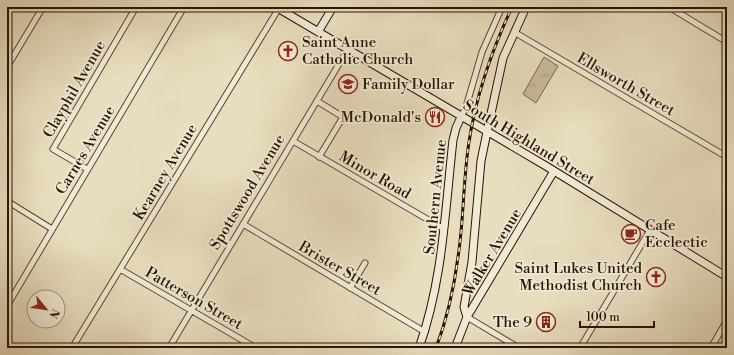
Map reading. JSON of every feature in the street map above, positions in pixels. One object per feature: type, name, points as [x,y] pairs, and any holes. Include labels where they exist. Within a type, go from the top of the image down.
[{"type":"main road","points":[[318,32],[333,7]]},
{"type":"main road","points":[[467,317],[464,307],[472,262],[482,162],[487,132],[503,58],[526,7]]},
{"type":"main road","name":"South Highland Street","points":[[277,8],[554,171],[727,277]]},
{"type":"main road","name":"Southern Avenue","points":[[419,348],[425,332],[438,277],[453,140],[461,116]]},
{"type":"main road","name":"Walker Avenue","points":[[456,348],[467,317],[554,171]]},
{"type":"street","points":[[7,67],[43,7]]},
{"type":"street","name":"Clayphil Avenue","points":[[87,169],[53,149],[136,7]]},
{"type":"street","name":"Carnes Avenue","points":[[7,306],[184,7]]},
{"type":"street","name":"Southern Avenue","points":[[461,116],[466,107],[483,49],[502,7]]},
{"type":"street","points":[[669,7],[727,42]]},
{"type":"street","name":"Kearney Avenue","points":[[72,348],[277,8]]},
{"type":"street","name":"Ellsworth Street","points":[[514,32],[727,157]]},
{"type":"street","name":"Spottswood Avenue","points":[[169,348],[348,49]]},
{"type":"street","points":[[317,101],[344,117],[319,157]]},
{"type":"street","name":"Minor Road","points":[[293,141],[444,230]]},
{"type":"street","points":[[7,201],[52,229]]},
{"type":"street","name":"Brister Street","points":[[243,224],[425,332]]},
{"type":"street","points":[[580,348],[650,230]]},
{"type":"street","points":[[350,288],[365,263]]},
{"type":"street","name":"Patterson Street","points":[[120,268],[256,348]]},
{"type":"street","points":[[7,293],[13,296]]},
{"type":"street","points":[[467,317],[519,348]]},
{"type":"street","points":[[710,348],[727,320]]},
{"type":"green space","points":[[544,57],[558,66],[536,103],[523,94]]},
{"type":"railway","points":[[436,348],[447,315],[456,269],[460,243],[467,156],[472,124],[480,90],[491,56],[512,7]]},
{"type":"place","name":"Saint Anne Catholic Church","points":[[288,51]]},
{"type":"place","name":"Family Dollar","points":[[348,84]]},
{"type":"place","name":"McDonald's","points":[[435,117]]},
{"type":"place","name":"Cafe Ecclectic","points":[[631,234]]},
{"type":"place","name":"Saint Lukes United Methodist Church","points":[[656,277]]},
{"type":"place","name":"The 9","points":[[546,322]]}]
